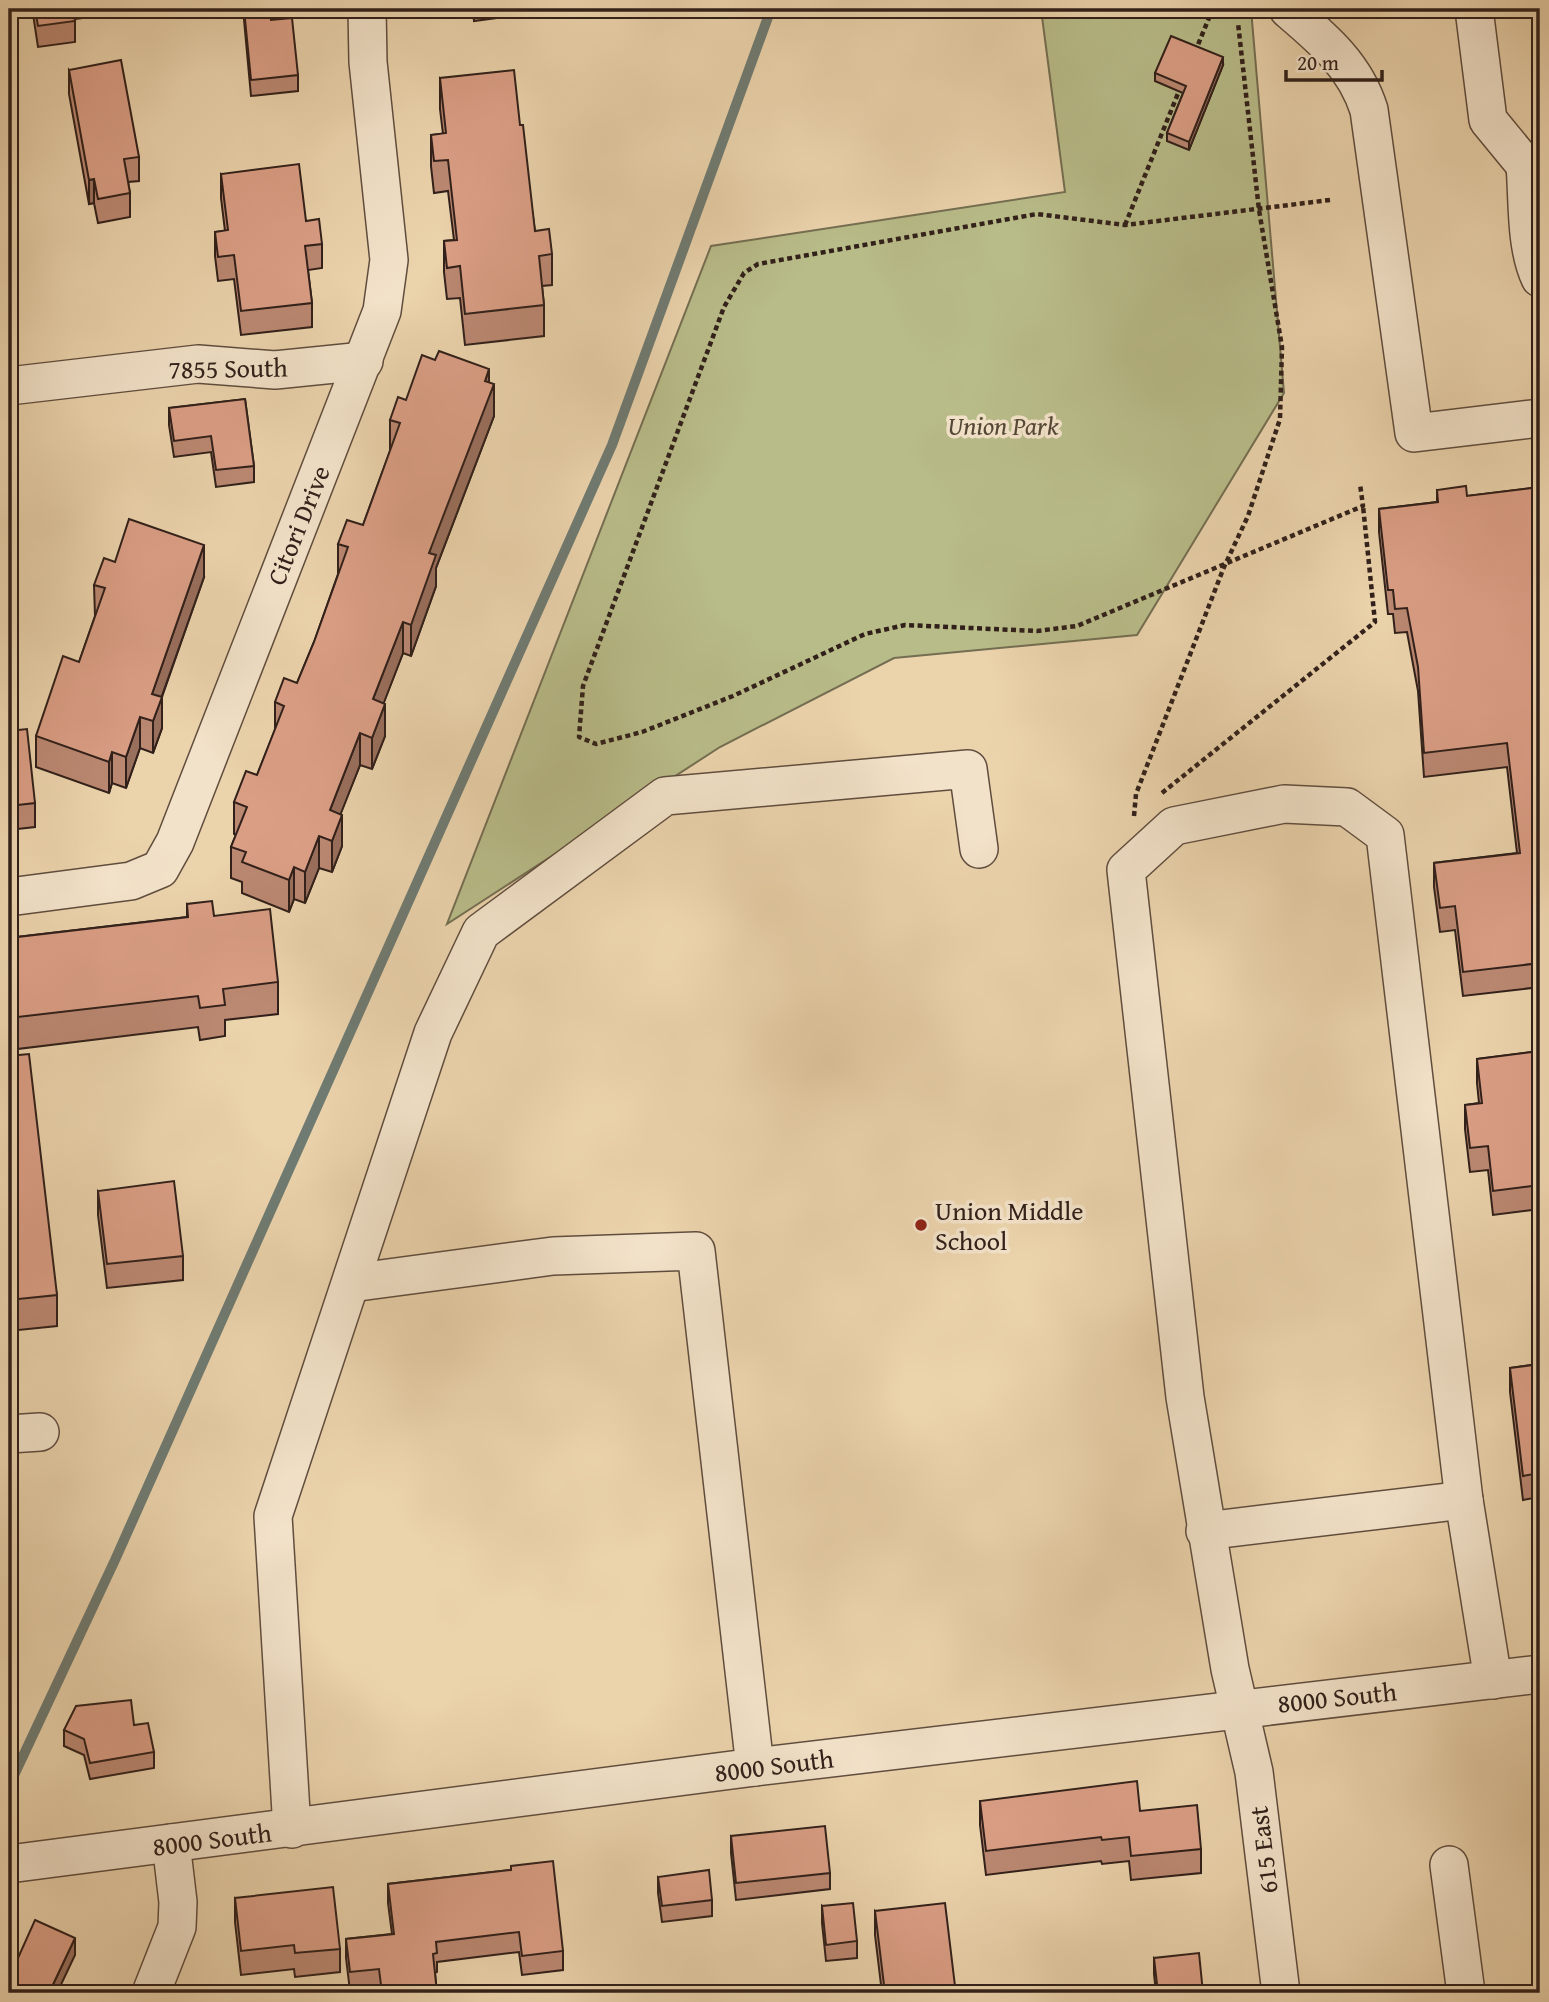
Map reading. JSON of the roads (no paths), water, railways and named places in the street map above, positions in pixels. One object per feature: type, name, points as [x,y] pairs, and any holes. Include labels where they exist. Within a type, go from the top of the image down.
[{"type":"street","points":[[1289,9],[1348,64],[1362,86],[1369,110],[1413,433],[1540,418]]},
{"type":"street","points":[[1474,9],[1488,120],[1533,164],[1534,254],[1540,278]]},
{"type":"street","name":"Citori Drive","points":[[9,897],[131,881],[160,869],[175,842],[382,311],[389,260],[369,62],[370,11]]},
{"type":"street","name":"7855 South","points":[[9,386],[198,364],[275,370],[364,361]]},
{"type":"street","points":[[292,1829],[273,1516],[433,1033],[481,932],[665,796],[968,769],[979,849]]},
{"type":"street","name":"615 East","points":[[1281,1993],[1254,1772],[1205,1531],[1185,1397],[1126,870],[1174,826],[1284,804],[1347,807],[1385,835],[1464,1500]]},
{"type":"street","points":[[351,1283],[553,1256],[696,1251],[755,1767]]},
{"type":"street","points":[[1205,1531],[1464,1500],[1493,1679]]},
{"type":"street","name":"8000 South","points":[[9,1864],[755,1767],[1239,1707],[1540,1674]]},
{"type":"street","points":[[151,1993],[177,1927],[178,1902],[171,1843]]},
{"type":"street","points":[[1449,1866],[1465,1993]]},
{"type":"waterway","points":[[9,1786],[115,1560],[612,445],[771,9]]},
{"type":"place","name":"Union Middle School","points":[[921,1225]]},
{"type":"park label","name":"Union Park","points":[[1003,425]]}]
